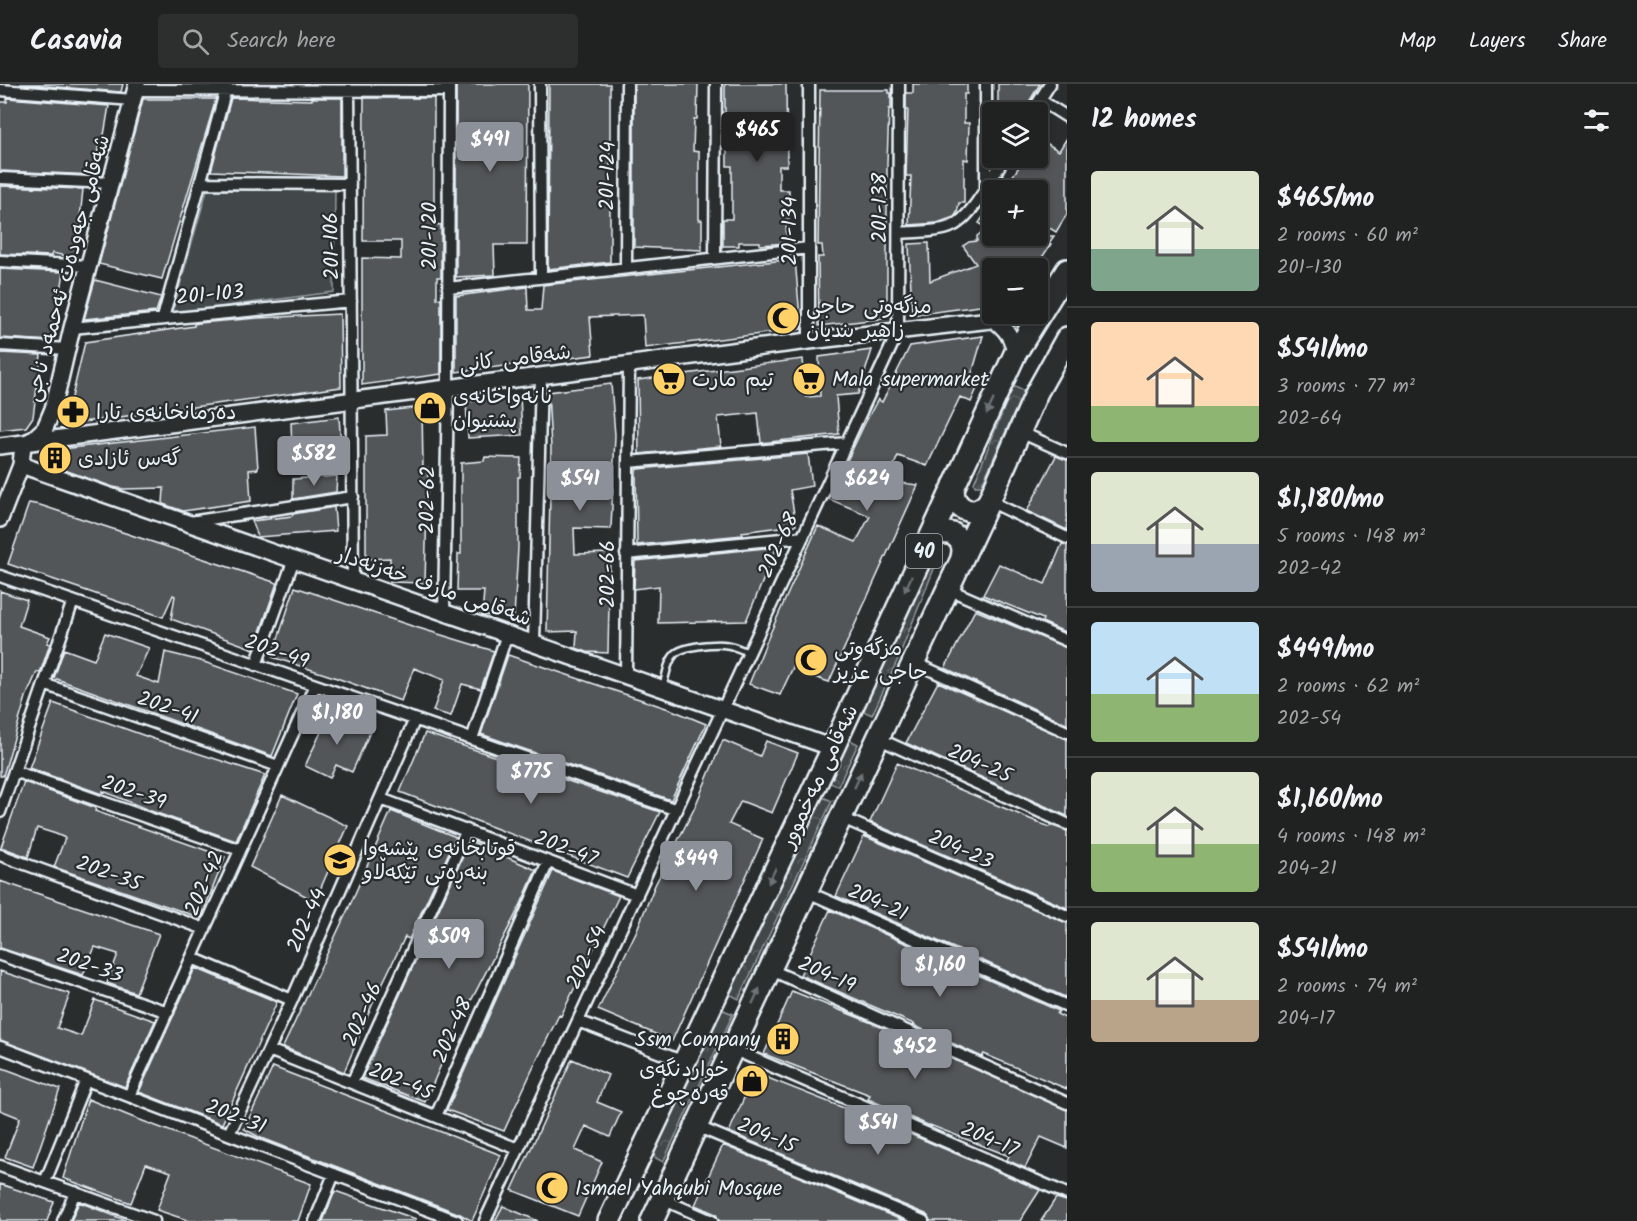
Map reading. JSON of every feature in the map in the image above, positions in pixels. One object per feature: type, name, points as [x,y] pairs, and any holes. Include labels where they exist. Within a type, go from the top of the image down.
[{"type":"highway","name":"شەقامی مەخموور","points":[[1048,295],[1067,270]]},
{"type":"highway","name":"شەقامی مەخموور","points":[[609,1221],[1015,354],[1031,324]]},
{"type":"highway","name":"شەقامی مەخموور","points":[[652,1221],[1020,432],[1064,349]]},
{"type":"highway","points":[[954,485],[954,498],[964,510],[980,510],[989,501]]},
{"type":"highway","points":[[928,542],[940,532],[956,536],[963,549],[961,561]]},
{"type":"street","points":[[540,84],[541,277]]},
{"type":"street","name":"201-124","points":[[626,268],[627,84]]},
{"type":"street","points":[[715,258],[716,84]]},
{"type":"street","name":"201-134","points":[[809,84],[809,341]]},
{"type":"street","name":"201-138","points":[[898,332],[899,84]]},
{"type":"street","points":[[986,84],[986,180]]},
{"type":"street","points":[[1050,84],[1040,100],[1067,117]]},
{"type":"street","points":[[0,90],[449,88]]},
{"type":"street","name":"201-120","points":[[448,388],[449,88]]},
{"type":"street","points":[[163,318],[226,89]]},
{"type":"street","name":"201-106","points":[[349,90],[353,580]]},
{"type":"street","name":"شەقامی جەودەت ئەحمەد ناجی","points":[[23,444],[39,434],[48,423],[53,409],[72,328],[135,91]]},
{"type":"street","points":[[0,178],[111,183]]},
{"type":"street","points":[[201,183],[350,184]]},
{"type":"street","points":[[899,233],[942,229],[955,225],[965,217],[982,193]]},
{"type":"street","points":[[448,288],[809,248]]},
{"type":"street","points":[[0,261],[89,266]]},
{"type":"street","name":"201-103","points":[[72,328],[351,301]]},
{"type":"street","name":"شەقامی کانی","points":[[0,446],[982,321]]},
{"type":"street","points":[[999,324],[1011,337],[1015,354]]},
{"type":"street","name":"202-68","points":[[723,710],[898,332]]},
{"type":"street","points":[[0,345],[67,350]]},
{"type":"street","name":"202-66","points":[[626,675],[629,364]]},
{"type":"street","points":[[534,644],[541,376]]},
{"type":"street","name":"202-62","points":[[444,612],[448,388]]},
{"type":"street","points":[[1020,432],[1067,453]]},
{"type":"street","points":[[627,462],[847,443]]},
{"type":"street","points":[[0,519],[21,465],[23,444]]},
{"type":"street","name":"شەقامی مارف خەزنەدار","points":[[21,465],[832,748]]},
{"type":"street","points":[[187,522],[353,497]]},
{"type":"street","points":[[989,501],[1067,538]]},
{"type":"street","points":[[626,554],[803,537]]},
{"type":"street","points":[[256,665],[294,560]]},
{"type":"street","name":"202-49","points":[[0,576],[677,810]]},
{"type":"street","points":[[948,589],[1067,641]]},
{"type":"street","points":[[0,812],[2,799],[73,602]]},
{"type":"street","points":[[472,739],[507,634]]},
{"type":"street","points":[[913,662],[1067,732]]},
{"type":"street","name":"202-41","points":[[44,684],[278,766]]},
{"type":"street","name":"202-42","points":[[129,1096],[315,685]]},
{"type":"street","name":"202-54","points":[[485,1221],[723,710]]},
{"type":"street","name":"202-44","points":[[229,1134],[292,1000],[415,719]]},
{"type":"street","name":"204-25","points":[[877,738],[1067,824]]},
{"type":"street","name":"202-39","points":[[14,771],[240,850]]},
{"type":"street","name":"202-47","points":[[381,799],[637,895]]},
{"type":"street","name":"204-23","points":[[840,817],[1067,916]]},
{"type":"street","name":"202-46","points":[[352,1083],[467,830]]},
{"type":"street","name":"202-35","points":[[0,855],[205,929]]},
{"type":"street","name":"202-48","points":[[436,1116],[548,862]]},
{"type":"street","name":"204-21","points":[[805,891],[1067,1006]]},
{"type":"street","name":"202-33","points":[[0,955],[168,1011]]},
{"type":"street","points":[[192,958],[292,1000]]},
{"type":"street","name":"204-19","points":[[769,969],[1067,1103]]},
{"type":"street","points":[[578,1021],[684,1062]]},
{"type":"street","name":"202-31","points":[[0,1047],[457,1221]]},
{"type":"street","name":"204-17","points":[[732,1049],[1067,1194]]},
{"type":"street","name":"202-45","points":[[269,1050],[518,1149]]},
{"type":"street","points":[[45,1182],[86,1080]]},
{"type":"street","name":"204-15","points":[[696,1126],[923,1221]]},
{"type":"street","points":[[0,1166],[154,1221]]},
{"type":"street","points":[[315,1221],[334,1174]]},
{"type":"street","points":[[63,1221],[75,1192]]},
{"type":"street","points":[[662,1199],[712,1221]]},
{"type":"lane","points":[[662,688],[668,667],[674,655],[679,651],[719,644],[750,653]]},
{"type":"green space","points":[[207,190],[335,190],[334,292],[172,313]]},
{"type":"green space","points":[[1013,386],[1024,391],[981,486],[975,486],[974,483]]},
{"type":"green space","points":[[939,547],[942,549],[897,661],[872,715],[861,710]]},
{"type":"green space","points":[[848,739],[858,744],[838,786],[828,782]]},
{"type":"green space","points":[[820,796],[832,801],[739,999],[729,994]]},
{"type":"green space","points":[[721,1009],[733,1014],[663,1162],[652,1156]]},
{"type":"building","points":[[20,84],[123,84],[121,92]]},
{"type":"building","points":[[456,84],[528,84],[527,245],[494,245],[495,275],[456,277]]},
{"type":"building","points":[[549,84],[610,84],[610,262],[548,269]]},
{"type":"building","points":[[634,84],[698,84],[693,151],[699,152],[699,220],[702,220],[702,250],[634,247]]},
{"type":"building","points":[[725,84],[786,84],[787,166],[779,166],[779,190],[789,190],[789,219],[786,220],[787,243],[760,245],[760,242],[739,242],[739,246],[723,246],[723,219],[732,219],[732,166],[727,166],[727,138],[725,138]]},
{"type":"building","points":[[913,84],[967,84],[967,94],[964,94],[964,123],[969,123],[968,160],[964,159],[964,203],[959,203],[954,217],[937,223],[909,225],[911,176],[906,176],[908,109],[906,109],[906,93],[913,93]]},
{"type":"building","points":[[998,84],[1040,84],[1029,102],[998,102]]},
{"type":"building","points":[[820,90],[889,90],[891,93],[887,163],[887,318],[819,326],[818,257],[823,257],[822,245],[818,245]]},
{"type":"building","points":[[7,98],[109,106],[102,147],[98,146],[96,175],[0,171],[0,102],[7,102]]},
{"type":"building","points":[[231,98],[312,100],[312,98],[342,98],[342,176],[211,171]]},
{"type":"building","points":[[364,98],[434,98],[434,224],[441,225],[441,277],[437,277],[437,299],[441,298],[441,374],[362,385],[362,258],[401,259],[401,241],[363,241]]},
{"type":"building","points":[[143,99],[216,99],[162,279],[99,264]]},
{"type":"building","points":[[1067,138],[1067,214],[1056,232],[1048,227],[1048,180],[1010,180],[1018,168],[1048,168],[1048,144],[1059,151]]},
{"type":"building","points":[[1003,175],[1010,180],[1000,180]]},
{"type":"building","points":[[0,186],[83,189],[76,258],[52,253],[51,256],[0,254]]},
{"type":"building","points":[[982,232],[982,246],[1048,246],[1048,236],[1054,236],[1042,258],[982,258],[982,304],[980,306],[912,315],[909,244],[929,243],[930,281],[976,264],[963,246],[977,241],[977,236]]},
{"type":"building","points":[[795,259],[801,329],[645,348],[643,315],[590,317],[593,355],[456,372],[456,296],[527,287],[528,310],[541,310],[543,285]]},
{"type":"building","points":[[0,269],[64,272],[53,341],[0,338]]},
{"type":"building","points":[[95,280],[161,297],[156,312],[84,319]]},
{"type":"building","points":[[340,314],[341,387],[68,424],[85,342],[194,326],[199,323]]},
{"type":"building","points":[[983,336],[970,380],[979,384],[971,402],[960,397],[927,466],[898,456],[887,481],[918,485],[829,682],[808,675],[813,666],[796,661],[780,695],[749,684],[818,526],[856,542],[870,516],[829,499],[864,425],[878,399],[882,402],[910,346]]},
{"type":"building","points":[[872,350],[858,394],[836,396],[839,434],[761,443],[758,413],[718,417],[721,446],[639,454],[638,380],[803,359],[806,397],[820,396],[819,357]]},
{"type":"building","points":[[0,353],[41,355],[33,417],[26,427],[0,430]]},
{"type":"building","points":[[611,384],[615,435],[611,529],[574,528],[575,554],[610,553],[608,653],[587,652],[576,648],[577,631],[547,632],[551,448],[548,392]]},
{"type":"building","points":[[520,395],[522,435],[468,438],[466,402]]},
{"type":"building","points":[[422,407],[423,469],[428,468],[425,583],[390,582],[390,558],[366,559],[366,436],[387,435],[386,411]]},
{"type":"building","points":[[339,417],[341,445],[292,448],[291,423]]},
{"type":"building","points":[[255,427],[258,469],[249,470],[251,501],[183,511],[163,504],[164,488],[113,487],[44,463],[44,451]]},
{"type":"building","points":[[808,454],[812,486],[790,490],[796,525],[742,532],[743,535],[637,545],[636,470]]},
{"type":"building","points":[[1056,456],[1067,460],[1067,530],[1027,511]]},
{"type":"building","points":[[485,457],[521,458],[520,477],[518,477],[518,548],[514,617],[482,615],[484,591],[457,591],[458,554],[461,554],[461,463],[484,461]]},
{"type":"building","points":[[337,476],[336,492],[293,499],[293,479]]},
{"type":"building","points":[[29,503],[277,583],[254,649],[171,619],[175,596],[173,595],[163,617],[8,564]]},
{"type":"building","points":[[334,507],[336,531],[258,537],[252,521],[292,516]]},
{"type":"building","points":[[1062,544],[1067,545],[1067,633],[1042,622],[1043,619],[983,595],[999,564],[1045,584]]},
{"type":"building","points":[[777,547],[746,621],[658,623],[659,586],[634,589],[635,561]]},
{"type":"building","points":[[295,587],[494,651],[481,689],[462,684],[451,716],[433,711],[444,680],[414,668],[401,701],[272,657]]},
{"type":"building","points":[[0,591],[27,600],[19,626],[50,637],[47,643],[50,644],[40,673],[37,672],[26,697],[3,776],[0,776]]},
{"type":"building","points":[[975,610],[1067,648],[1067,724],[945,668]]},
{"type":"building","points":[[105,633],[149,648],[136,676],[159,684],[165,652],[201,661],[297,694],[272,756],[54,678],[64,649],[94,660]]},
{"type":"building","points":[[508,655],[672,710],[706,724],[671,800],[481,734]]},
{"type":"building","points":[[938,682],[1067,739],[1067,816],[906,743]]},
{"type":"building","points":[[53,703],[265,775],[236,841],[151,811],[103,791],[102,794],[29,768]]},
{"type":"building","points":[[330,713],[370,732],[352,772],[336,765],[330,778],[305,766]]},
{"type":"building","points":[[425,733],[660,812],[627,878],[400,792]]},
{"type":"building","points":[[723,740],[760,756],[766,741],[798,753],[772,813],[741,801],[729,824],[763,839],[672,1041],[598,1010],[636,932],[655,885],[694,809]]},
{"type":"building","points":[[897,763],[1049,827],[1050,825],[1067,831],[1067,908],[870,822]]},
{"type":"building","points":[[24,782],[96,808],[95,811],[225,857],[201,918],[54,867],[65,838],[56,834],[37,828],[28,857],[1,847]]},
{"type":"building","points":[[282,795],[348,826],[315,901],[250,867]]},
{"type":"building","points":[[391,811],[456,837],[409,939],[405,937],[373,1003],[344,1072],[283,1047],[350,905]]},
{"type":"building","points":[[864,836],[1067,923],[1067,993],[1065,997],[836,896]]},
{"type":"building","points":[[470,841],[536,870],[456,1030],[425,1102],[362,1078]]},
{"type":"building","points":[[553,871],[619,896],[504,1131],[447,1110]]},
{"type":"building","points":[[0,881],[159,934],[136,993],[107,983],[118,954],[95,947],[83,975],[0,948]]},
{"type":"building","points":[[830,910],[1059,1011],[1057,1014],[1067,1019],[1067,1089],[984,1054],[982,1057],[914,1024],[800,975]]},
{"type":"building","points":[[195,968],[277,1002],[222,1124],[139,1092]]},
{"type":"building","points":[[0,971],[70,994],[57,1028],[81,1036],[95,1000],[155,1021],[125,1087],[0,1040]]},
{"type":"building","points":[[792,991],[872,1023],[1067,1110],[1067,1148],[1041,1137],[1025,1168],[1007,1160],[1009,1156],[868,1099],[870,1095],[764,1054]]},
{"type":"building","points":[[572,1059],[608,1075],[597,1102],[621,1112],[610,1137],[586,1126],[575,1150],[602,1162],[578,1216],[512,1190]]},
{"type":"building","points":[[0,1067],[60,1089],[33,1167],[5,1157],[20,1118],[0,1110]]},
{"type":"building","points":[[273,1067],[501,1155],[472,1221],[460,1214],[259,1137],[244,1129]]},
{"type":"building","points":[[755,1073],[910,1134],[1040,1190],[1020,1221],[930,1221],[926,1214],[729,1132]]},
{"type":"building","points":[[88,1099],[311,1184],[298,1221],[190,1221],[157,1210],[171,1172],[146,1164],[131,1203],[63,1178]]},
{"type":"building","points":[[723,1145],[904,1221],[719,1221],[716,1214],[695,1205]]},
{"type":"building","points":[[0,1184],[54,1202],[47,1221],[0,1221]]},
{"type":"building","points":[[335,1191],[416,1219],[415,1221],[323,1221]]},
{"type":"building","points":[[1056,1198],[1067,1201],[1067,1221],[1041,1221]]},
{"type":"building","points":[[79,1202],[125,1220],[125,1221],[71,1221]]},
{"type":"building","points":[[503,1206],[538,1221],[495,1221]]},
{"type":"place","name":"مزگەوتی حاجی زاهیر بندیان","points":[[783,318]]},
{"type":"place","name":"تيم مارت","points":[[669,379]]},
{"type":"place","name":"Mala supermarket","points":[[809,379]]},
{"type":"place","name":"نانەواخانەی پشتیوان","points":[[430,408]]},
{"type":"place","name":"دەرمانخانەی تارا","points":[[73,412]]},
{"type":"place","name":"گەس ئازادی","points":[[55,458]]},
{"type":"place","name":"مزگەوتی حاجی عزیز","points":[[811,660]]},
{"type":"place","name":"قوتابخانەی پێشەوا بنەڕەتی تێکەڵاو","points":[[340,860]]},
{"type":"place","name":"Ssm Company","points":[[783,1039]]},
{"type":"place","name":"خواردنگەی قەرەچوغ","points":[[752,1081]]},
{"type":"place","name":"Ismael Yahqubi Mosque","points":[[552,1188]]}]
